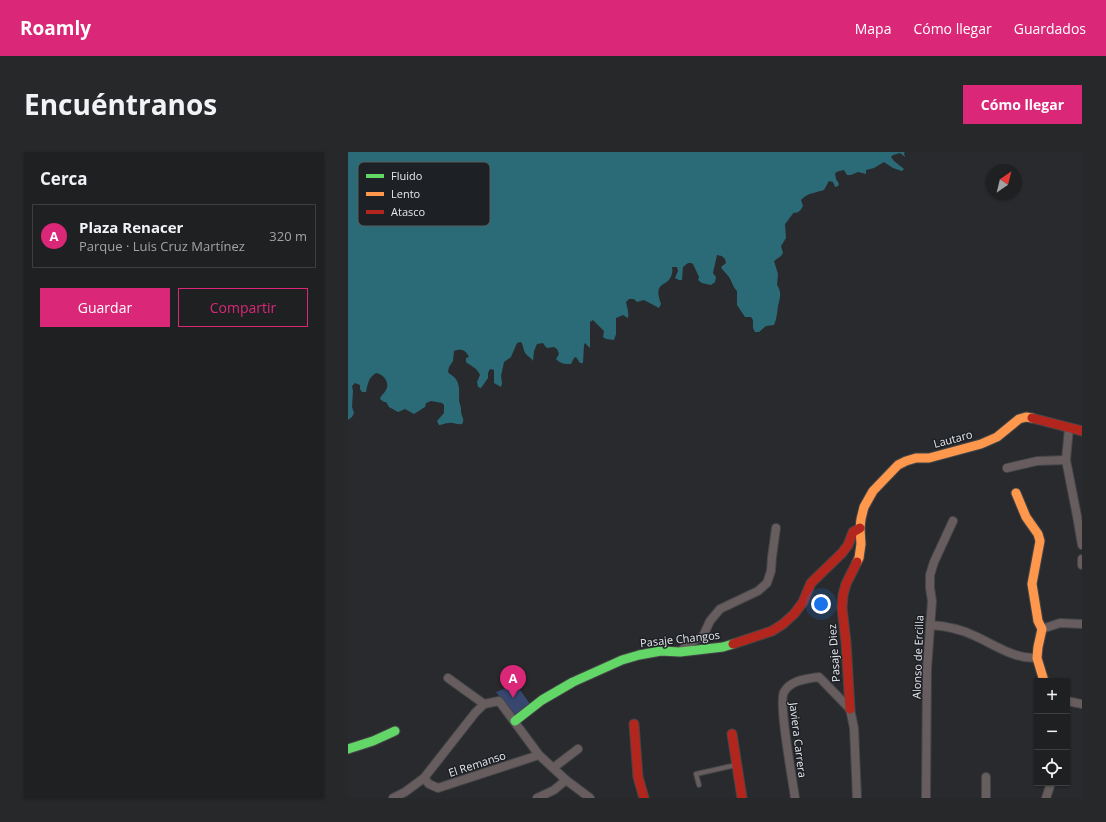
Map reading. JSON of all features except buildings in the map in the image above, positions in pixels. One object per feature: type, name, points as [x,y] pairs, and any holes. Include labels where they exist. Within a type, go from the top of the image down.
[{"type":"street","name":"Lautaro","points":[[860,528],[864,507],[873,492],[898,465],[906,460],[929,458],[981,444],[997,437],[1019,420],[1026,417],[1082,431]]},
{"type":"street","points":[[1069,428],[1066,460],[1082,545]]},
{"type":"street","points":[[1008,468],[1037,461],[1066,460]]},
{"type":"street","points":[[1016,493],[1026,517],[1036,530],[1039,537],[1040,546],[1032,584],[1038,621],[1042,629],[1036,658],[1043,678]]},
{"type":"street","name":"Alonso de Ercilla","points":[[926,798],[928,668],[932,600],[930,582],[932,569],[953,521]]},
{"type":"street","points":[[680,652],[688,644],[703,636],[710,621],[720,609],[758,591],[767,583],[771,571],[776,528]]},
{"type":"street","name":"Pasaje Changos","points":[[515,721],[528,710],[572,682],[605,667],[639,655],[661,651],[680,652],[723,647],[772,631],[784,624],[794,614],[803,602],[811,583],[842,553],[854,532],[860,528]]},
{"type":"street","name":"Pasaje Diez","points":[[850,709],[842,601],[846,584],[859,558],[861,544],[860,528]]},
{"type":"street","points":[[1082,559],[1082,565]]},
{"type":"street","points":[[1042,629],[1060,623],[1082,624]]},
{"type":"street","points":[[930,625],[962,630],[1014,655],[1026,658],[1036,658]]},
{"type":"street","name":"Javiera Carrera","points":[[795,798],[782,712],[782,696],[784,691],[792,684],[800,680],[819,677],[850,709]]},
{"type":"street","points":[[448,678],[484,704],[499,701],[539,755],[566,780],[590,798]]},
{"type":"street","points":[[1070,702],[1082,704]]},
{"type":"street","name":"El Remanso","points":[[393,798],[405,792],[424,778],[475,712],[484,704]]},
{"type":"street","points":[[850,709],[854,728],[857,798]]},
{"type":"street","points":[[634,724],[638,777],[644,798]]},
{"type":"street","points":[[348,749],[373,741],[395,731]]},
{"type":"street","points":[[732,734],[742,798]]},
{"type":"street","points":[[553,768],[578,749]]},
{"type":"street","name":"El Remanso","points":[[424,778],[429,784],[438,788],[539,755]]},
{"type":"street","points":[[986,777],[986,798]]},
{"type":"street","points":[[538,798],[554,790],[566,780]]},
{"type":"street","points":[[1046,798],[1050,786]]},
{"type":"lane","points":[[699,785],[696,774],[736,765]]},
{"type":"shaded area","points":[[348,152],[905,152],[905,157],[900,153],[891,157],[904,169],[902,171],[893,168],[884,162],[874,168],[866,170],[866,174],[858,172],[847,175],[844,170],[839,171],[835,173],[839,184],[838,186],[835,187],[833,182],[829,181],[824,190],[809,195],[801,200],[803,206],[802,209],[793,213],[785,224],[786,238],[781,246],[783,253],[774,261],[778,274],[777,285],[780,290],[780,295],[774,325],[766,326],[759,332],[755,332],[753,328],[753,320],[751,317],[745,317],[737,305],[737,291],[721,267],[726,263],[724,258],[717,255],[713,273],[716,277],[715,282],[711,285],[702,283],[698,280],[699,277],[693,264],[688,263],[683,267],[682,280],[675,278],[678,271],[677,267],[672,267],[670,278],[660,287],[658,291],[661,304],[659,308],[644,300],[637,302],[634,299],[629,299],[626,302],[628,318],[623,315],[616,318],[616,334],[614,340],[603,337],[604,331],[593,320],[590,322],[590,348],[585,343],[583,363],[580,363],[576,357],[571,364],[561,363],[556,359],[559,354],[557,349],[554,347],[547,348],[543,343],[537,344],[534,351],[533,361],[525,353],[521,342],[517,343],[511,357],[504,362],[501,376],[501,387],[494,383],[494,370],[490,369],[488,378],[481,388],[478,387],[477,382],[480,375],[479,373],[466,362],[466,358],[469,357],[468,355],[465,351],[454,351],[453,361],[448,372],[458,383],[459,401],[463,418],[462,424],[446,423],[439,425],[437,421],[444,413],[444,405],[442,403],[431,401],[426,403],[425,407],[414,414],[405,409],[398,412],[389,407],[386,402],[380,399],[387,387],[386,379],[382,375],[376,373],[370,379],[366,392],[362,392],[360,385],[355,383],[352,386],[352,407],[354,413],[348,420]]},
{"type":"shaded area","points":[[516,684],[530,704],[515,717],[496,692]]},
{"type":"traffic: fast","points":[[515,721],[542,700],[573,682],[622,660],[661,651],[680,652],[723,647],[733,644]]},
{"type":"traffic: fast","points":[[348,749],[373,741],[395,731]]},
{"type":"traffic: slow","points":[[857,562],[861,544],[860,528],[864,507],[873,491],[898,465],[916,458],[929,458],[981,444],[997,437],[1019,419],[1026,417],[1032,418]]},
{"type":"traffic: slow","points":[[1016,493],[1026,517],[1038,534],[1040,541],[1032,584],[1038,621],[1042,629],[1037,658],[1043,678]]},
{"type":"traffic: jam","points":[[1032,418],[1082,431]]},
{"type":"traffic: jam","points":[[733,644],[772,631],[794,614],[803,602],[811,583],[842,553],[848,545],[853,532],[860,528]]},
{"type":"traffic: jam","points":[[850,709],[846,642],[842,608],[846,584],[857,562]]},
{"type":"traffic: jam","points":[[634,724],[638,777],[644,798]]},
{"type":"traffic: jam","points":[[732,734],[742,798]]},
{"type":"place","name":"Plaza Renacer","points":[[513,698]]}]
